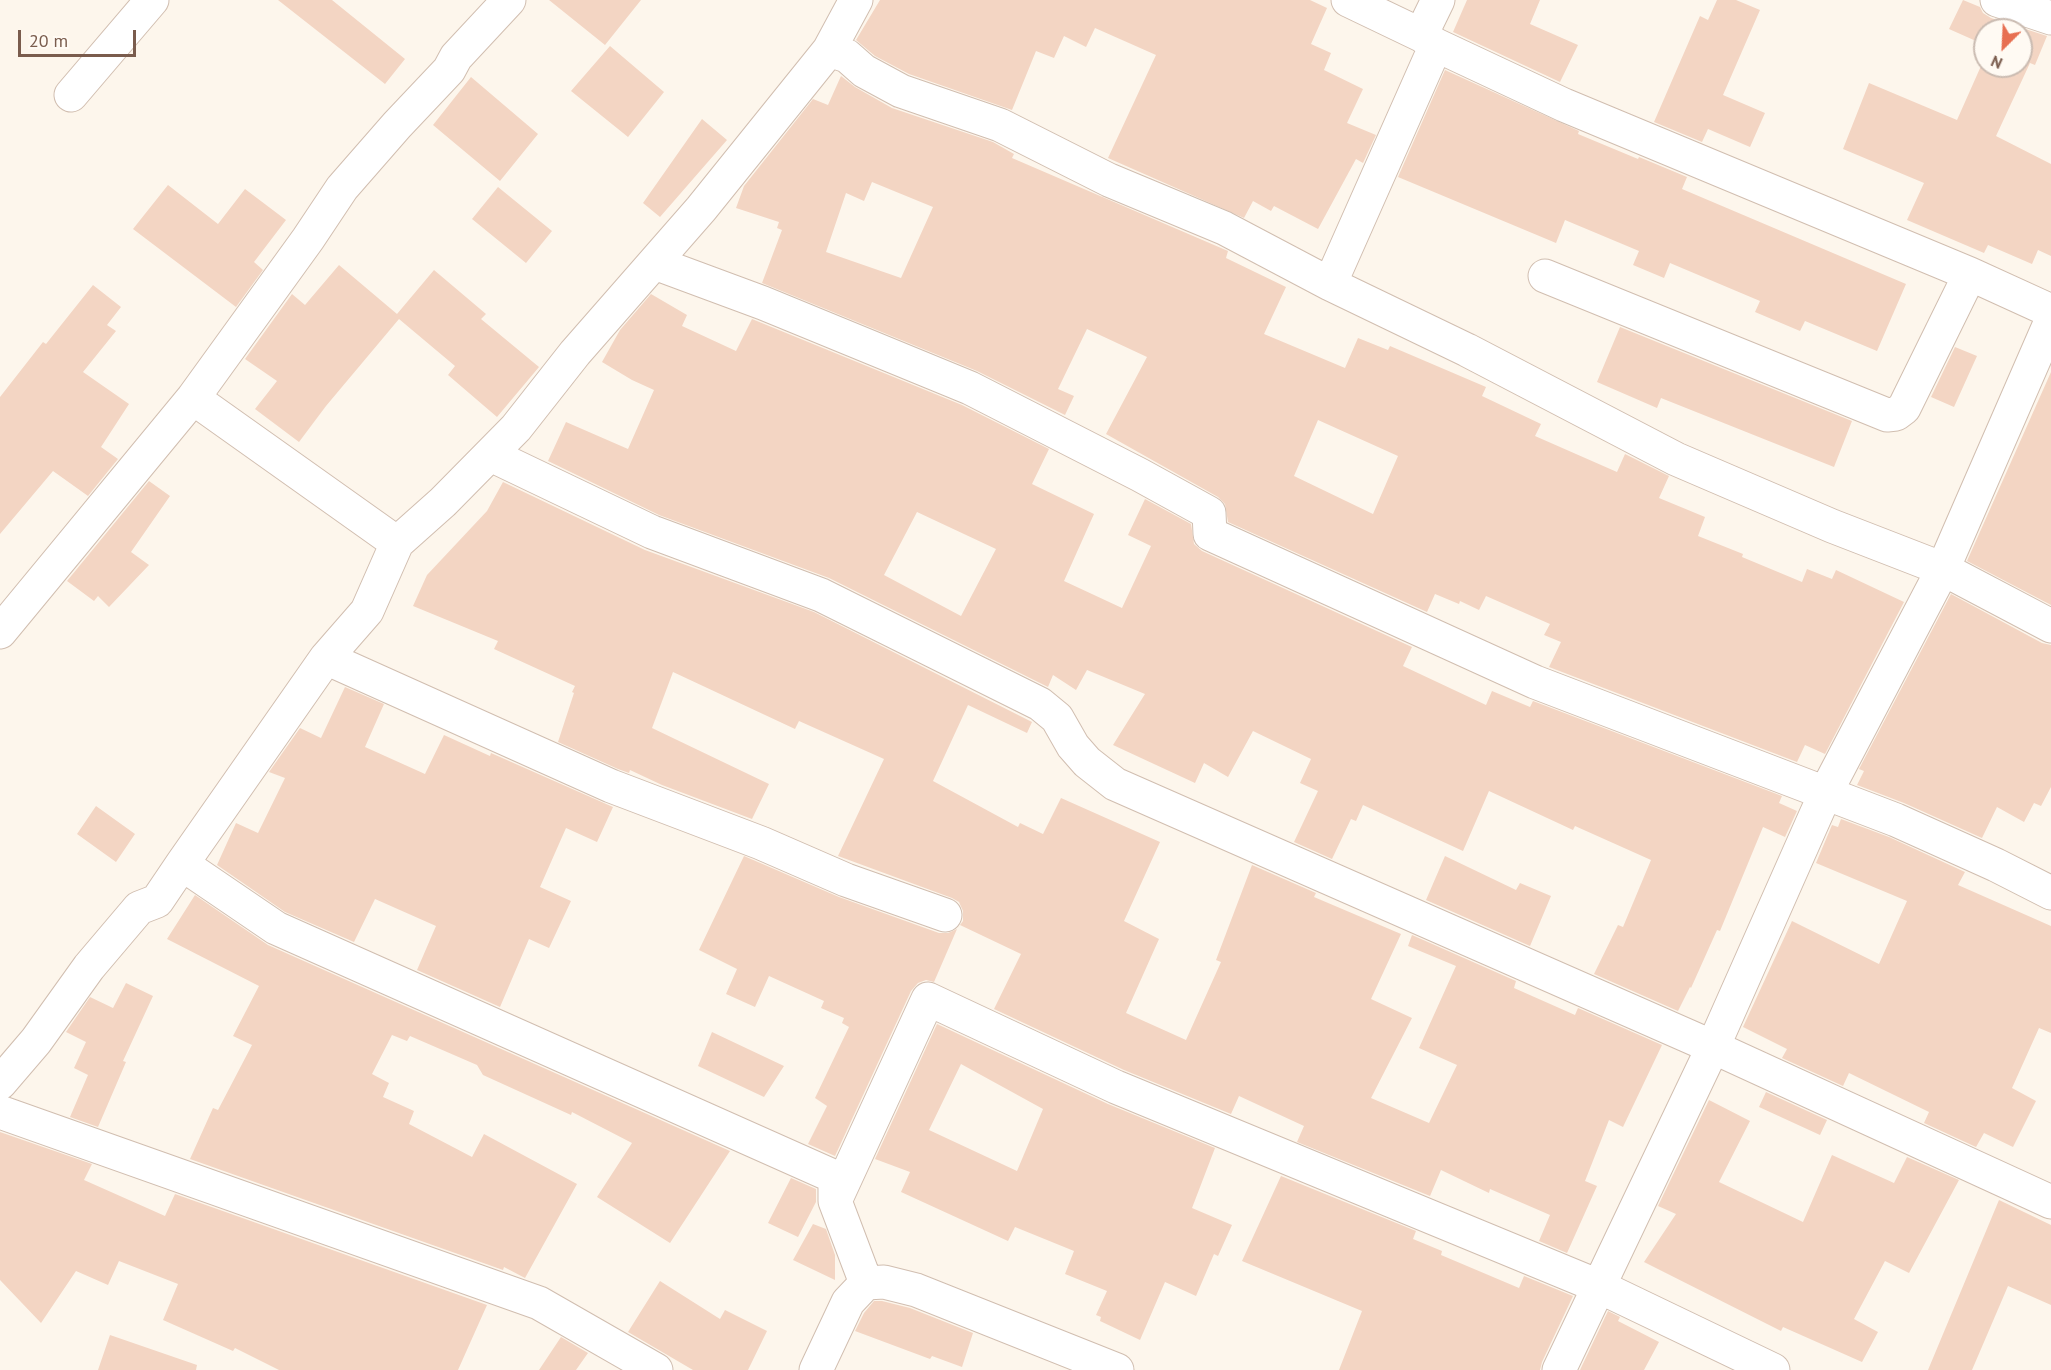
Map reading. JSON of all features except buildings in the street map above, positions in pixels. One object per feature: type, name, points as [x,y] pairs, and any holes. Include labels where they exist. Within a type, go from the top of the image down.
[{"type":"street","points":[[71,95],[152,0]]},
{"type":"street","points":[[0,632],[193,398],[342,188],[397,125],[450,70],[456,57],[509,0]]},
{"type":"street","points":[[0,1083],[36,1041],[89,967],[139,908],[157,901],[326,658],[367,611],[398,543],[491,455],[516,428],[575,353],[701,209],[830,50],[856,0]]},
{"type":"street","points":[[1348,0],[1564,105],[1970,274],[2051,311]]},
{"type":"street","points":[[1330,284],[1428,40],[1438,0]]},
{"type":"street","points":[[1997,0],[2051,18]]},
{"type":"street","points":[[830,50],[848,56],[864,71],[901,91],[1000,125],[1109,180],[1224,228],[1330,284],[1467,350],[1676,459],[1832,526],[1943,569],[2051,626]]},
{"type":"street","points":[[655,263],[763,303],[970,388],[1209,513],[1210,534],[1535,682],[1826,792],[1996,864],[2051,893]]},
{"type":"street","points":[[1545,276],[1887,415],[1896,414],[1904,408],[1970,274]]},
{"type":"street","points":[[1559,1370],[1713,1047],[1826,792],[1943,569],[2051,321]]},
{"type":"street","points":[[193,398],[398,543]]},
{"type":"street","points":[[491,455],[652,532],[821,595],[1040,704],[1057,718],[1073,746],[1087,762],[1115,784],[1713,1047],[2051,1202]]},
{"type":"street","points":[[326,658],[611,786],[762,843],[846,880],[945,915]]},
{"type":"street","points":[[182,864],[276,928],[835,1177],[835,1201],[866,1283]]},
{"type":"street","points":[[835,1201],[928,999],[1116,1087],[1598,1286],[1773,1370]]},
{"type":"street","points":[[0,1112],[539,1303],[656,1370]]},
{"type":"street","points":[[816,1370],[848,1302],[866,1283],[884,1281],[916,1290],[1063,1360],[1117,1370]]}]
